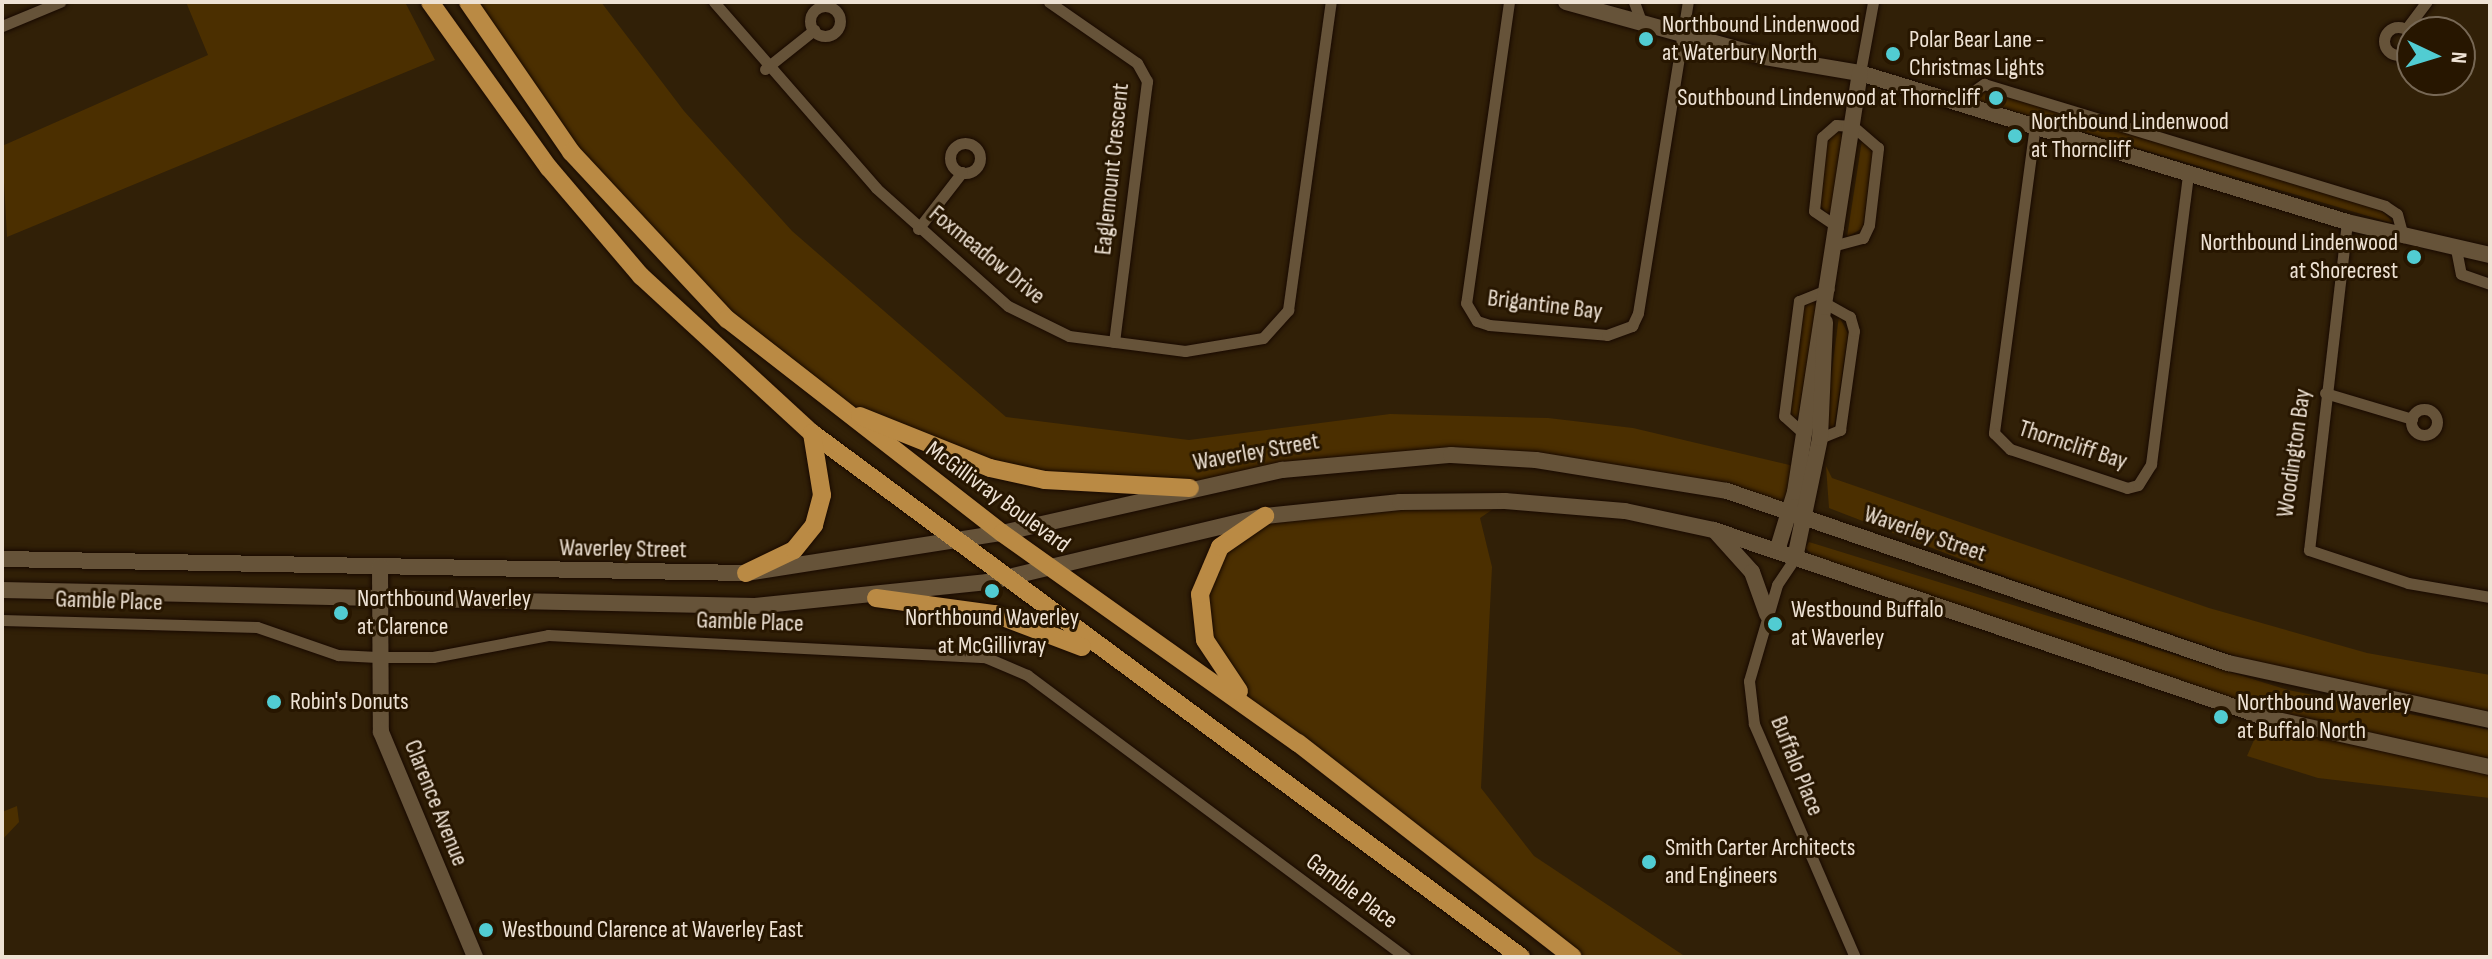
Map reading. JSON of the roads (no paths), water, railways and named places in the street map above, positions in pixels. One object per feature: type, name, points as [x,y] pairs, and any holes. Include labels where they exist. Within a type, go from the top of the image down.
[{"type":"main road","points":[[430,2],[549,168],[641,276],[812,433],[1001,579],[1521,957]]},
{"type":"main road","name":"McGillivray Boulevard","points":[[468,2],[571,152],[727,319],[1002,533],[1298,743],[1573,957]]},
{"type":"main road","points":[[1566,2],[1642,24],[1860,73],[2347,222],[2490,255]]},
{"type":"main road","points":[[1777,551],[1789,512],[1827,305],[1860,73]]},
{"type":"main road","points":[[1795,558],[1806,518],[1820,438],[1827,305]]},
{"type":"main road","points":[[835,406],[990,468],[1045,480],[1190,488]]},
{"type":"main road","points":[[746,573],[794,550],[814,525],[822,495],[812,433]]},
{"type":"main road","name":"Waverley Street","points":[[2,559],[746,573],[950,537],[1002,533],[1190,488],[1343,461],[1451,455],[1677,480],[1789,512],[2228,663],[2490,720]]},
{"type":"main road","points":[[2,590],[378,602],[755,606],[876,598],[1001,579],[1265,516],[1400,502],[1505,501],[1625,511],[1714,530],[2264,717],[2490,767]]},
{"type":"main road","points":[[1265,516],[1214,555],[1200,615],[1230,683],[1298,743]]},
{"type":"main road","points":[[1714,530],[1752,572],[1767,614]]},
{"type":"main road","name":"Clarence Avenue","points":[[380,566],[377,657],[381,732],[475,957]]},
{"type":"main road","points":[[876,598],[995,614],[1123,667]]},
{"type":"street","points":[[2,26],[60,2]]},
{"type":"street","name":"Foxmeadow Drive","points":[[714,2],[765,69],[918,229],[1029,320],[1114,342],[1185,351],[1278,329],[1288,310],[1331,2]]},
{"type":"street","name":"Eaglemount Crescent","points":[[1049,2],[1137,63],[1147,81],[1114,342]]},
{"type":"street","name":"Brigantine Bay","points":[[1509,2],[1467,286],[1470,315],[1489,325],[1607,335],[1632,326],[1680,33]]},
{"type":"street","points":[[1634,2],[1642,24]]},
{"type":"street","points":[[1680,33],[1688,2]]},
{"type":"street","points":[[1860,73],[1873,2]]},
{"type":"street","points":[[765,69],[814,30]]},
{"type":"street","points":[[1958,102],[1984,84],[2296,178],[2393,209],[2403,237]]},
{"type":"street","points":[[1836,245],[1863,238],[1869,225],[1878,148],[1853,126],[1836,125],[1822,137],[1814,211],[1838,227]]},
{"type":"street","name":"Thorncliff Bay","points":[[2035,125],[1994,433],[2010,449],[2127,488],[2138,485],[2151,464],[2188,174]]},
{"type":"street","points":[[918,229],[962,172]]},
{"type":"street","name":"Woodington Bay","points":[[2347,222],[2309,550],[2408,583],[2490,597]]},
{"type":"street","points":[[2456,249],[2461,274],[2490,284]]},
{"type":"street","points":[[1803,433],[1784,416],[1799,301],[1827,305],[1850,317],[1854,331],[1840,430],[1820,438]]},
{"type":"street","points":[[2325,393],[2412,419]]},
{"type":"street","name":"Buffalo Place","points":[[1777,551],[1777,585]]},
{"type":"street","name":"Buffalo Place","points":[[1795,558],[1777,585],[1749,681],[1754,724],[1855,957]]},
{"type":"street","name":"Gamble Place","points":[[2,620],[257,627],[338,655],[377,657],[433,657],[548,635],[966,654],[1006,663],[1405,957]]},
{"type":"place","name":"Northbound Lindenwood at Waterbury North","points":[[1646,39]]},
{"type":"place","name":"Polar Bear Lane - Christmas Lights","points":[[1893,54]]},
{"type":"place","name":"Southbound Lindenwood at Thorncliff","points":[[1996,98]]},
{"type":"place","name":"Northbound Lindenwood at Thorncliff","points":[[2015,136]]},
{"type":"place","name":"Northbound Lindenwood at Shorecrest","points":[[2414,257]]},
{"type":"place","name":"Northbound Waverley at McGillivray","points":[[992,591]]},
{"type":"place","name":"Northbound Waverley at Clarence","points":[[341,613]]},
{"type":"place","name":"Westbound Buffalo at Waverley","points":[[1775,624]]},
{"type":"place","name":"Robin's Donuts","points":[[274,702]]},
{"type":"place","name":"Northbound Waverley at Buffalo North","points":[[2221,717]]},
{"type":"place","name":"Smith Carter Architects and Engineers","points":[[1649,862]]},
{"type":"place","name":"Westbound Clarence at Waverley East","points":[[486,930]]}]
